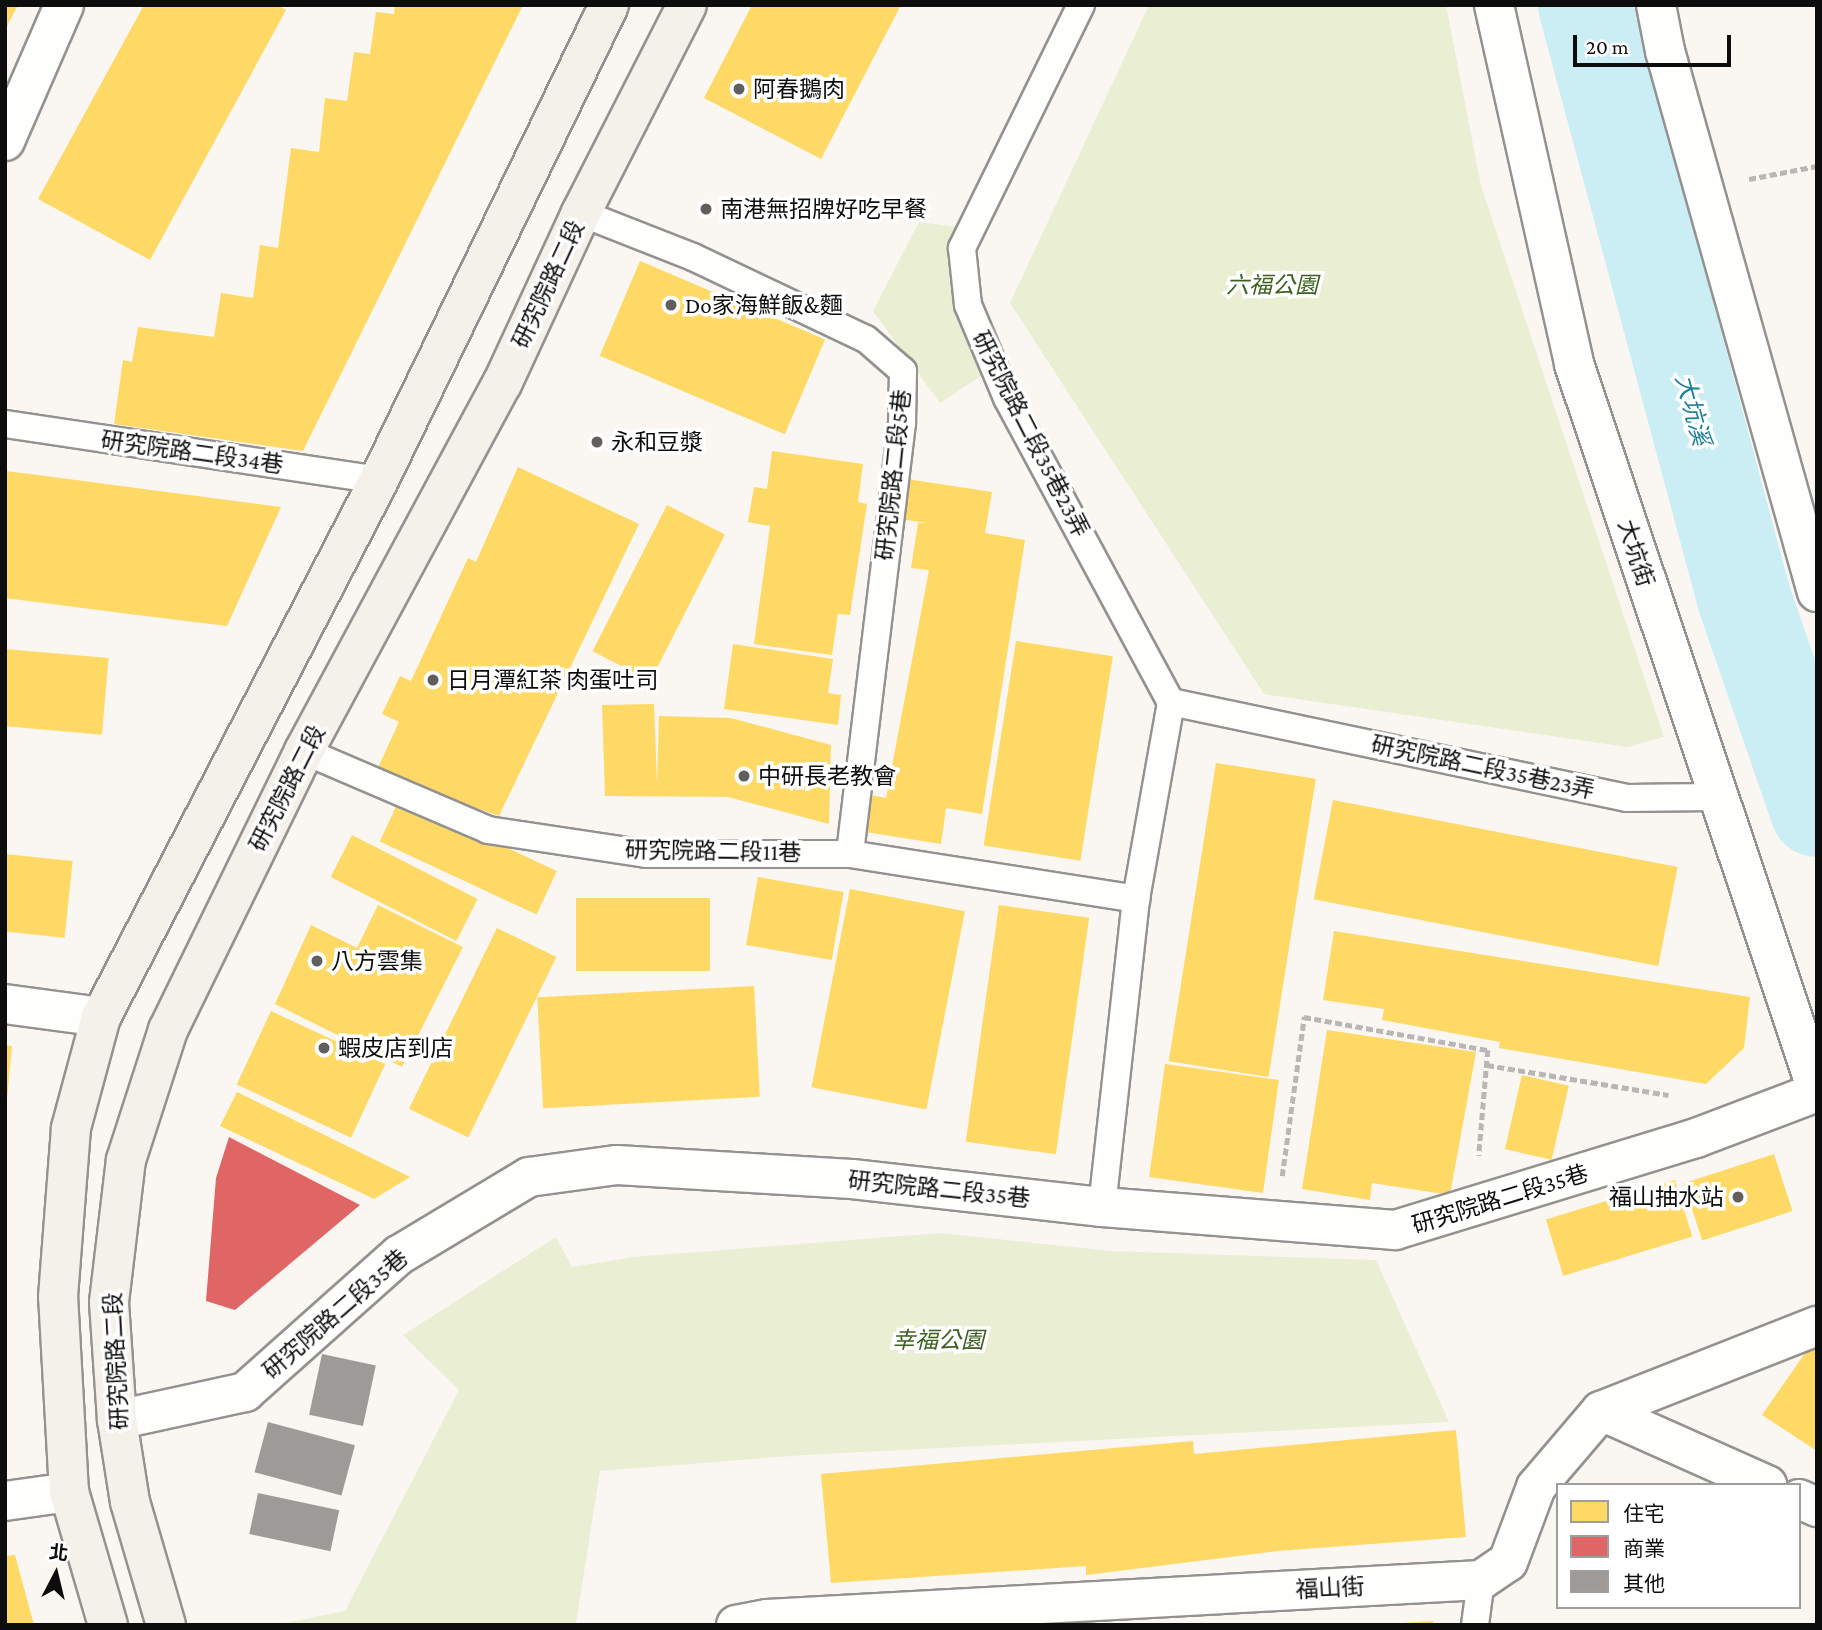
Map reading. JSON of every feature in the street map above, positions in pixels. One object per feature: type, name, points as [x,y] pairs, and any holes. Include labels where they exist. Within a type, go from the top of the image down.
[{"type":"main road","points":[[108,1625],[69,1493],[58,1297],[71,1128],[101,1017],[379,480],[610,5]]},
{"type":"main road","name":"研究院路二段","points":[[166,1625],[130,1502],[117,1420],[110,1302],[126,1160],[168,1030],[304,751],[502,384],[581,213],[687,5]]},
{"type":"street","points":[[5,141],[64,5]]},
{"type":"street","name":"大坑街","points":[[1494,5],[1574,364],[1715,797],[1817,1091]]},
{"type":"street","points":[[1656,5],[1703,188],[1817,592]]},
{"type":"street","points":[[5,1004],[101,1017]]},
{"type":"street","name":"研究院路二段35巷","points":[[117,1420],[245,1392],[399,1255],[529,1177],[617,1165],[852,1179],[1102,1207],[1395,1230],[1475,1209],[1738,1122],[1817,1091]]},
{"type":"street","points":[[1481,1580],[1508,1562],[1536,1487],[1601,1411],[1817,1326]]},
{"type":"street","points":[[1601,1411],[1763,1483]]},
{"type":"street","points":[[5,1501],[69,1493]]},
{"type":"street","points":[[1801,1500],[1817,1507]]},
{"type":"street","name":"福山街","points":[[736,1625],[767,1619],[1481,1580]]},
{"type":"lane","name":"研究院路二段35巷23弄","points":[[1081,5],[962,248],[968,305],[1007,398],[1171,702],[1628,798],[1715,797]]},
{"type":"lane","name":"研究院路二段5巷","points":[[581,213],[693,257],[866,339],[903,371],[902,423],[850,854]]},
{"type":"lane","name":"研究院路二段34巷","points":[[5,424],[379,480]]},
{"type":"lane","points":[[1102,1207],[1136,899],[1171,702]]},
{"type":"lane","name":"研究院路二段11巷","points":[[304,751],[488,830],[646,854],[850,854],[1136,899]]},
{"type":"lane","points":[[1475,1625],[1481,1580]]},
{"type":"path","points":[[1703,188],[1817,166]]},
{"type":"path","points":[[1276,1220],[1304,1017],[1488,1050],[1475,1209]]},
{"type":"path","points":[[1487,1065],[1668,1095],[1738,1122]]},
{"type":"green space","name":"六福公園","points":[[1149,5],[1446,5],[1481,186],[1664,737],[1627,747],[1264,694],[1010,303]]},
{"type":"green space","points":[[919,222],[958,227],[950,275],[984,374],[940,403],[873,311]]},
{"type":"green space","name":"幸福公園","points":[[941,1233],[1111,1251],[1376,1260],[1449,1422],[804,1455],[600,1471],[576,1623],[275,1625],[345,1611],[459,1390],[403,1335],[556,1237],[572,1267],[633,1257]]},
{"type":"building: 住宅","points":[[5,5],[18,5],[5,30]]},
{"type":"building: 住宅","points":[[144,5],[277,5],[286,10],[150,260],[38,199]]},
{"type":"building: 住宅","points":[[395,5],[523,5],[303,451],[114,424],[123,360],[132,362],[138,327],[214,337],[221,293],[253,298],[260,245],[278,248],[291,148],[319,152],[325,98],[347,101],[354,52],[370,54],[376,12],[394,14]]},
{"type":"building: 住宅","points":[[752,5],[901,5],[821,159],[704,98]]},
{"type":"building: 住宅","points":[[640,261],[825,340],[785,434],[600,356]]},
{"type":"building: 住宅","points":[[772,451],[863,464],[858,502],[867,504],[850,615],[838,614],[832,655],[754,644],[770,526],[748,522],[754,487],[767,489]]},
{"type":"building: 住宅","points":[[518,467],[639,524],[499,816],[376,772],[399,722],[382,714],[400,676],[411,681],[468,558],[476,562]]},
{"type":"building: 住宅","points":[[5,471],[281,507],[227,626],[5,598]]},
{"type":"building: 住宅","points":[[907,479],[992,492],[985,533],[1025,540],[982,814],[946,808],[941,844],[853,830],[859,793],[886,798],[929,570],[911,568],[918,523],[926,523],[901,519]]},
{"type":"building: 住宅","points":[[667,505],[725,535],[650,681],[593,651]]},
{"type":"building: 住宅","points":[[1016,641],[1113,656],[1080,861],[984,845]]},
{"type":"building: 住宅","points":[[733,644],[833,659],[828,693],[841,695],[838,725],[724,709]]},
{"type":"building: 住宅","points":[[5,649],[109,658],[102,735],[5,726]]},
{"type":"building: 住宅","points":[[654,704],[657,784],[659,716],[731,718],[831,745],[829,824],[728,797],[605,796],[602,705]]},
{"type":"building: 住宅","points":[[1216,763],[1316,779],[1269,1077],[1169,1061]]},
{"type":"building: 住宅","points":[[400,798],[557,871],[537,915],[380,842]]},
{"type":"building: 住宅","points":[[1333,800],[1678,867],[1658,966],[1314,899]]},
{"type":"building: 住宅","points":[[352,835],[478,899],[456,941],[331,877]]},
{"type":"building: 住宅","points":[[5,854],[73,861],[65,938],[5,931]]},
{"type":"building: 住宅","points":[[758,877],[844,892],[832,960],[746,945]]},
{"type":"building: 住宅","points":[[850,889],[965,911],[926,1110],[811,1087]]},
{"type":"building: 住宅","points":[[576,898],[710,898],[710,971],[576,971]]},
{"type":"building: 住宅","points":[[378,905],[463,947],[402,1067],[275,1004],[311,925],[357,948]]},
{"type":"building: 住宅","points":[[999,905],[1089,918],[1056,1154],[966,1142]]},
{"type":"building: 住宅","points":[[497,928],[556,957],[468,1138],[409,1109]]},
{"type":"building: 住宅","points":[[1334,931],[1750,997],[1744,1048],[1706,1084],[1499,1048],[1500,1042],[1382,1020],[1384,1009],[1323,1000]]},
{"type":"building: 住宅","points":[[754,986],[760,1097],[543,1108],[537,997]]},
{"type":"building: 住宅","points":[[271,1011],[385,1064],[351,1138],[237,1084]]},
{"type":"building: 住宅","points":[[1327,1030],[1476,1052],[1450,1195],[1372,1183],[1370,1200],[1302,1189]]},
{"type":"building: 住宅","points":[[5,1045],[12,1046],[7,1099],[5,1099]]},
{"type":"building: 住宅","points":[[1165,1064],[1279,1080],[1263,1193],[1149,1177]]},
{"type":"building: 住宅","points":[[1522,1075],[1569,1086],[1552,1160],[1505,1149]]},
{"type":"building: 住宅","points":[[237,1092],[410,1177],[374,1199],[220,1126]]},
{"type":"building: 住宅","name":"福山抽水站","points":[[1774,1154],[1793,1211],[1702,1240],[1684,1183]]},
{"type":"building: 住宅","points":[[1675,1180],[1692,1236],[1563,1276],[1546,1219]]},
{"type":"building: 住宅","points":[[1814,1340],[1817,1342],[1817,1451],[1762,1415]]},
{"type":"building: 住宅","points":[[1456,1430],[1466,1537],[1277,1551],[1086,1575],[1086,1566],[831,1583],[821,1474],[1193,1441],[1194,1454]]},
{"type":"building: 住宅","points":[[15,1555],[34,1625],[5,1625],[5,1556]]},
{"type":"building: 住宅","points":[[1433,1621],[1433,1625],[1402,1625],[1402,1623]]},
{"type":"building: 商業","points":[[229,1137],[360,1205],[235,1310],[206,1301],[216,1178]]},
{"type":"building: 其他","points":[[322,1354],[376,1365],[363,1426],[309,1415]]},
{"type":"building: 其他","points":[[268,1422],[355,1445],[341,1496],[255,1472]]},
{"type":"building: 其他","points":[[258,1493],[339,1510],[330,1551],[249,1534]]},
{"type":"waterway","name":"大坑溪","points":[[1585,5],[1744,598],[1817,810]]},
{"type":"place","name":"阿春鵝肉","points":[[739,89]]},
{"type":"place","name":"南港無招牌好吃早餐","points":[[706,209]]},
{"type":"place","name":"Do家海鮮飯&麵","points":[[671,305]]},
{"type":"place","name":"永和豆漿","points":[[597,442]]},
{"type":"place","name":"日月潭紅茶 肉蛋吐司","points":[[433,680]]},
{"type":"place","name":"中研長老教會","points":[[744,776]]},
{"type":"place","name":"八方雲集","points":[[317,961]]},
{"type":"place","name":"蝦皮店到店","points":[[324,1048]]},
{"type":"place","name":"福山抽水站","points":[[1738,1197]]}]
